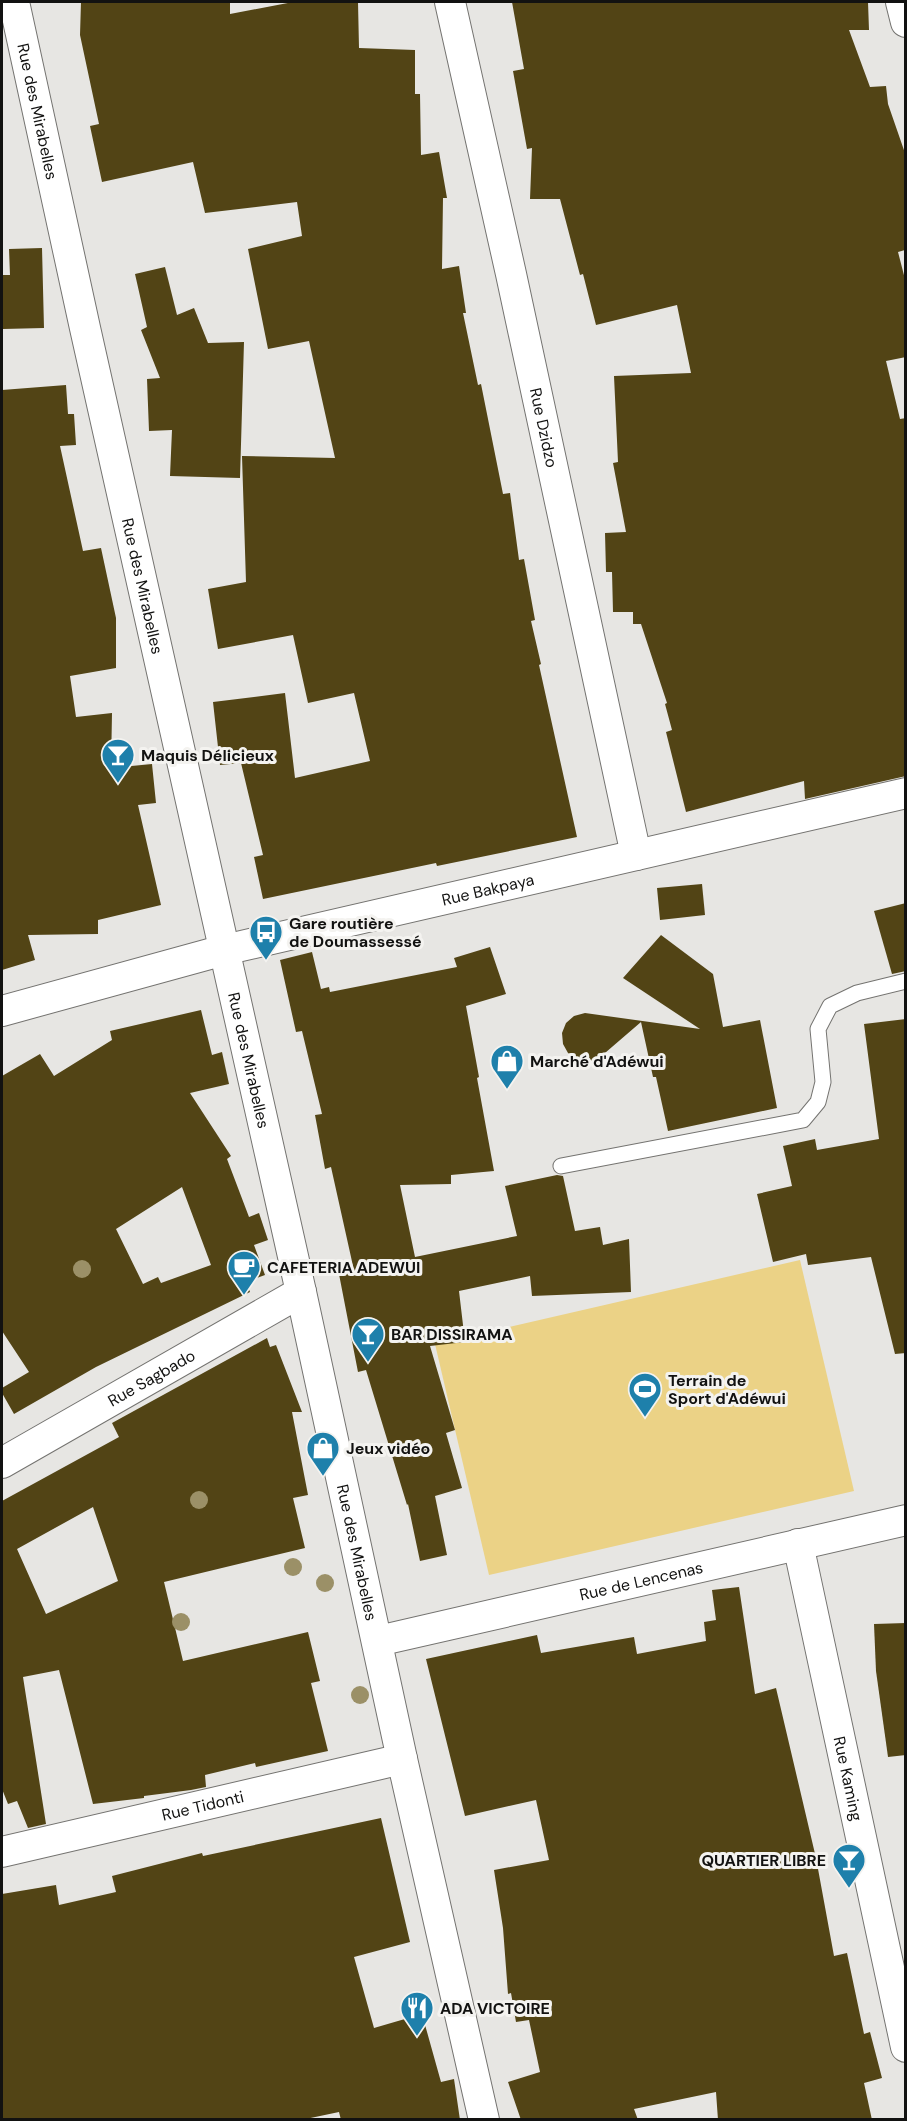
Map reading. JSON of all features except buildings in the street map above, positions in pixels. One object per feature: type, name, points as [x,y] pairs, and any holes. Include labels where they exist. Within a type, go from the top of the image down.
[{"type":"street","name":"Rue des Mirabelles","points":[[15,2],[84,328],[484,2120]]},
{"type":"street","name":"Rue Dzidzo","points":[[450,2],[636,855]]},
{"type":"street","points":[[901,2],[906,22]]},
{"type":"street","name":"Rue Bakpaya","points":[[2,1011],[224,950],[906,793]]},
{"type":"street","name":"Rue Sagbado","points":[[2,1463],[301,1292]]},
{"type":"street","name":"Rue de Lencenas","points":[[378,1641],[906,1520]]},
{"type":"street","name":"Rue Kaming","points":[[798,1544],[906,2047]]},
{"type":"street","name":"Rue Tidonti","points":[[2,1852],[402,1759]]},
{"type":"lane","points":[[561,1166],[803,1120],[819,1102],[823,1082],[818,1029],[830,1006],[857,993],[906,981]]},
{"type":"shaded area","name":"Terrain de Sport d'Adéwui","points":[[800,1260],[854,1491],[489,1575],[435,1344]]},
{"type":"place","name":"Maquis Délicieux","points":[[118,784]]},
{"type":"place","name":"Gare routière de Doumassessé","points":[[266,961]]},
{"type":"place","name":"Marché d'Adéwui","points":[[507,1090]]},
{"type":"place","name":"CAFETERIA ADEWUI","points":[[244,1296]]},
{"type":"place","name":"BAR DISSIRAMA","points":[[368,1363]]},
{"type":"place","name":"Terrain de Sport d'Adéwui","points":[[645,1418]]},
{"type":"place","name":"Jeux vidéo","points":[[323,1477]]},
{"type":"place","name":"QUARTIER LIBRE","points":[[849,1889]]},
{"type":"place","name":"ADA VICTOIRE","points":[[417,2037]]}]
